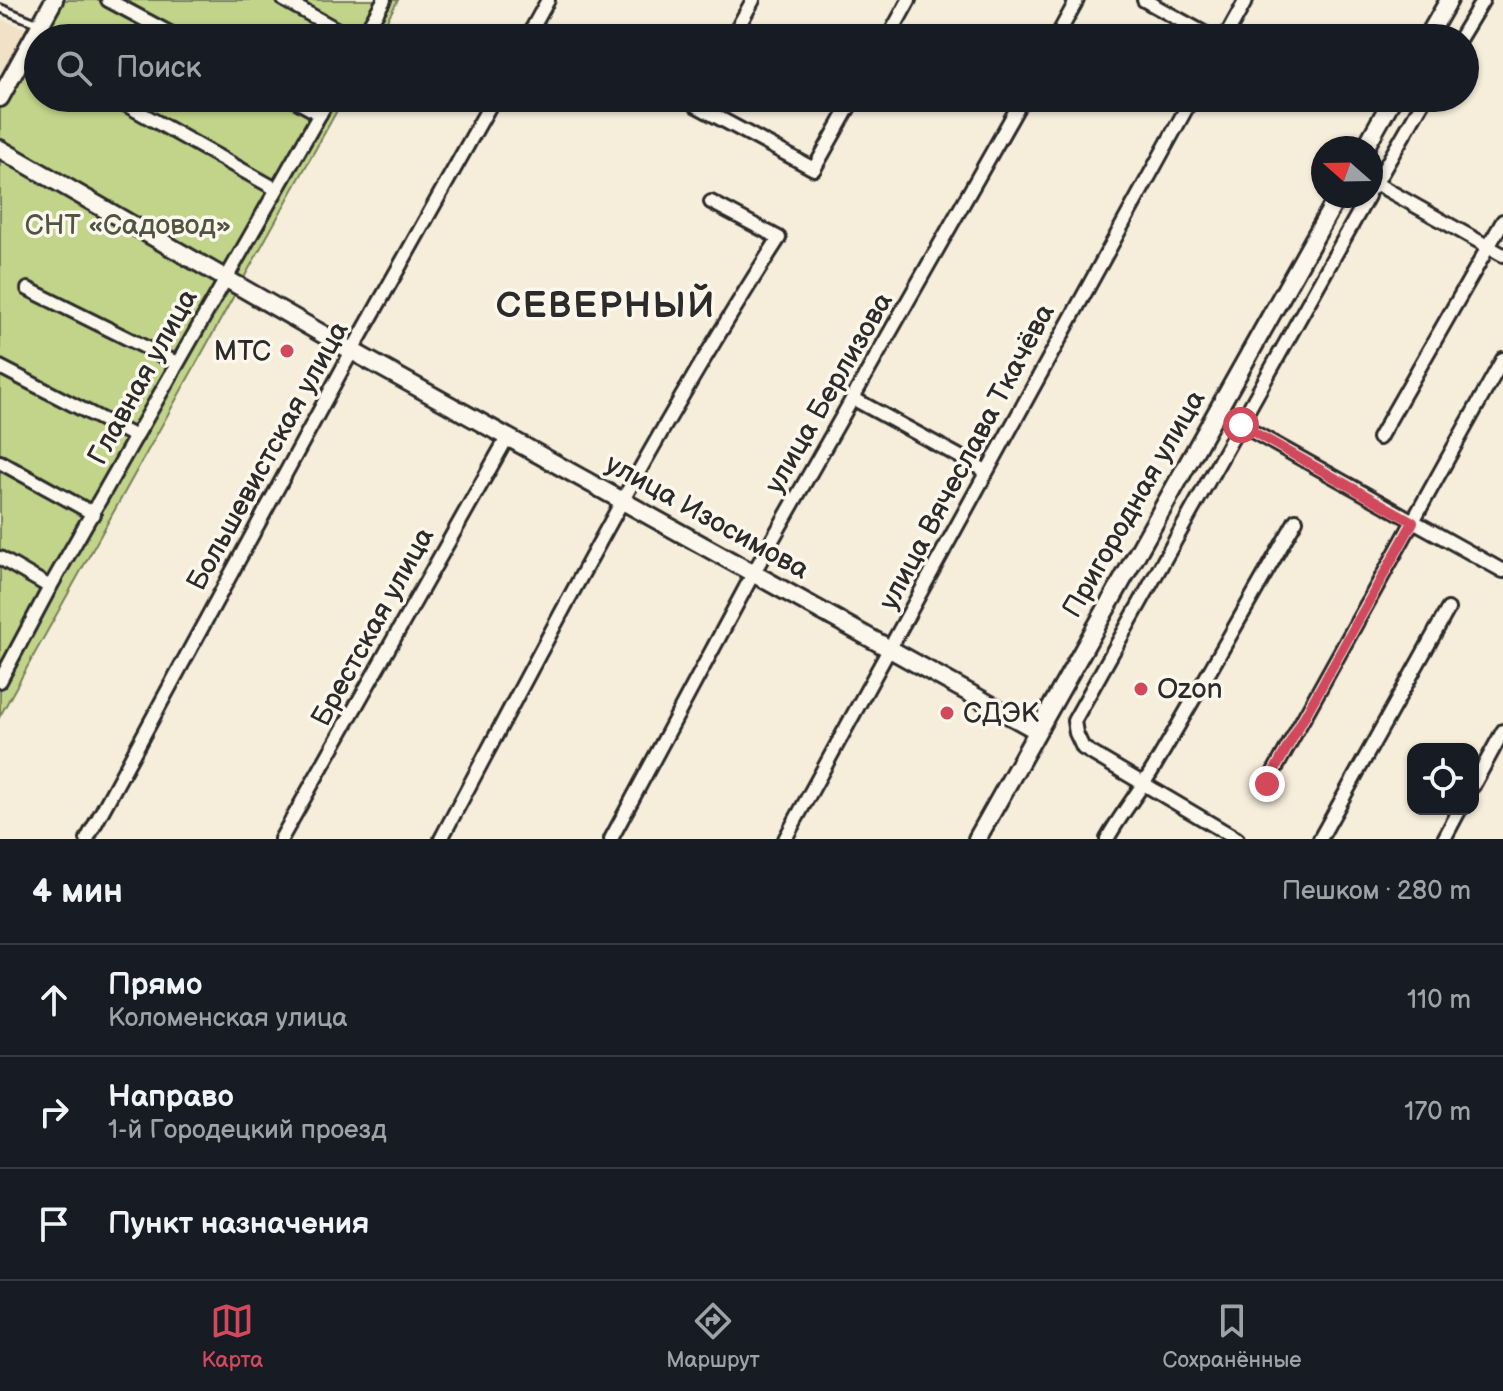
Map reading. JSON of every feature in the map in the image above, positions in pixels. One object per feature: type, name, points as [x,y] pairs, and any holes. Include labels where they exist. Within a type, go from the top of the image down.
[{"type":"street","points":[[40,24],[54,0]]},
{"type":"street","points":[[108,0],[153,24]]},
{"type":"street","points":[[284,0],[327,24]]},
{"type":"street","points":[[370,24],[384,0]]},
{"type":"street","points":[[535,24],[548,0]]},
{"type":"street","points":[[740,24],[753,0]]},
{"type":"street","points":[[896,24],[909,0]]},
{"type":"street","points":[[1064,24],[1077,0]]},
{"type":"street","points":[[1144,0],[1188,24]]},
{"type":"street","points":[[1233,24],[1246,0]]},
{"type":"street","points":[[1435,24],[1449,0]]},
{"type":"street","points":[[1468,24],[1483,0]]},
{"type":"street","points":[[0,98],[24,64]]},
{"type":"street","points":[[139,112],[276,189]]},
{"type":"street","points":[[316,112],[320,114]]},
{"type":"street","name":"Большевистская улица","points":[[87,839],[352,351],[486,112]]},
{"type":"street","points":[[716,112],[814,169],[846,112]]},
{"type":"street","name":"улица Берлизова","points":[[611,839],[754,572],[1015,112]]},
{"type":"street","name":"улица Вячеслава Ткачёва","points":[[785,839],[1184,112]]},
{"type":"street","points":[[1383,170],[1416,112]]},
{"type":"street","name":"Главная улица","points":[[0,681],[6,656],[94,514],[320,114]]},
{"type":"street","points":[[1372,136],[1384,114],[1407,127]]},
{"type":"street","name":"улица Изосимова","points":[[0,149],[225,280],[1036,730]]},
{"type":"street","points":[[1383,195],[1503,255]]},
{"type":"street","points":[[441,839],[622,500],[726,319],[779,238],[711,202]]},
{"type":"street","name":"Пригородная улица","points":[[977,839],[1331,208]]},
{"type":"street","points":[[1237,839],[1083,748],[1074,721],[1362,208]]},
{"type":"street","points":[[1379,438],[1503,221]]},
{"type":"street","points":[[28,289],[177,363]]},
{"type":"street","points":[[1267,784],[1503,359]]},
{"type":"street","points":[[0,367],[136,437]]},
{"type":"street","points":[[854,399],[986,471]]},
{"type":"street","points":[[1241,425],[1503,571]]},
{"type":"street","points":[[1205,430],[1230,445]]},
{"type":"street","name":"Брестская улица","points":[[281,839],[507,438]]},
{"type":"street","points":[[0,462],[94,514]]},
{"type":"street","points":[[1107,839],[1143,785],[1296,520]]},
{"type":"street","points":[[0,558],[50,587]]},
{"type":"street","points":[[1320,839],[1448,609]]},
{"type":"street","points":[[1479,775],[1503,731]]},
{"type":"street","points":[[1444,839],[1457,815]]},
{"type":"lane","points":[[0,8],[40,24]]},
{"type":"shaded area","points":[[0,19],[24,28],[24,39],[0,83]]},
{"type":"green space","name":"СНТ «Садовод»","points":[[56,0],[398,0],[385,24],[43,24]]},
{"type":"green space","name":"СНТ «Садовод»","points":[[24,57],[24,112],[336,112],[0,716],[0,100]]},
{"type":"place","name":"МТС","points":[[287,351]]},
{"type":"place","name":"Ozon","points":[[1141,689]]},
{"type":"place","name":"СДЭК","points":[[947,713]]},
{"type":"district","name":"СЕВЕРНЫЙ","points":[[606,306]]},
{"type":"route","points":[[1241,425],[1413,522],[1267,784]]}]
